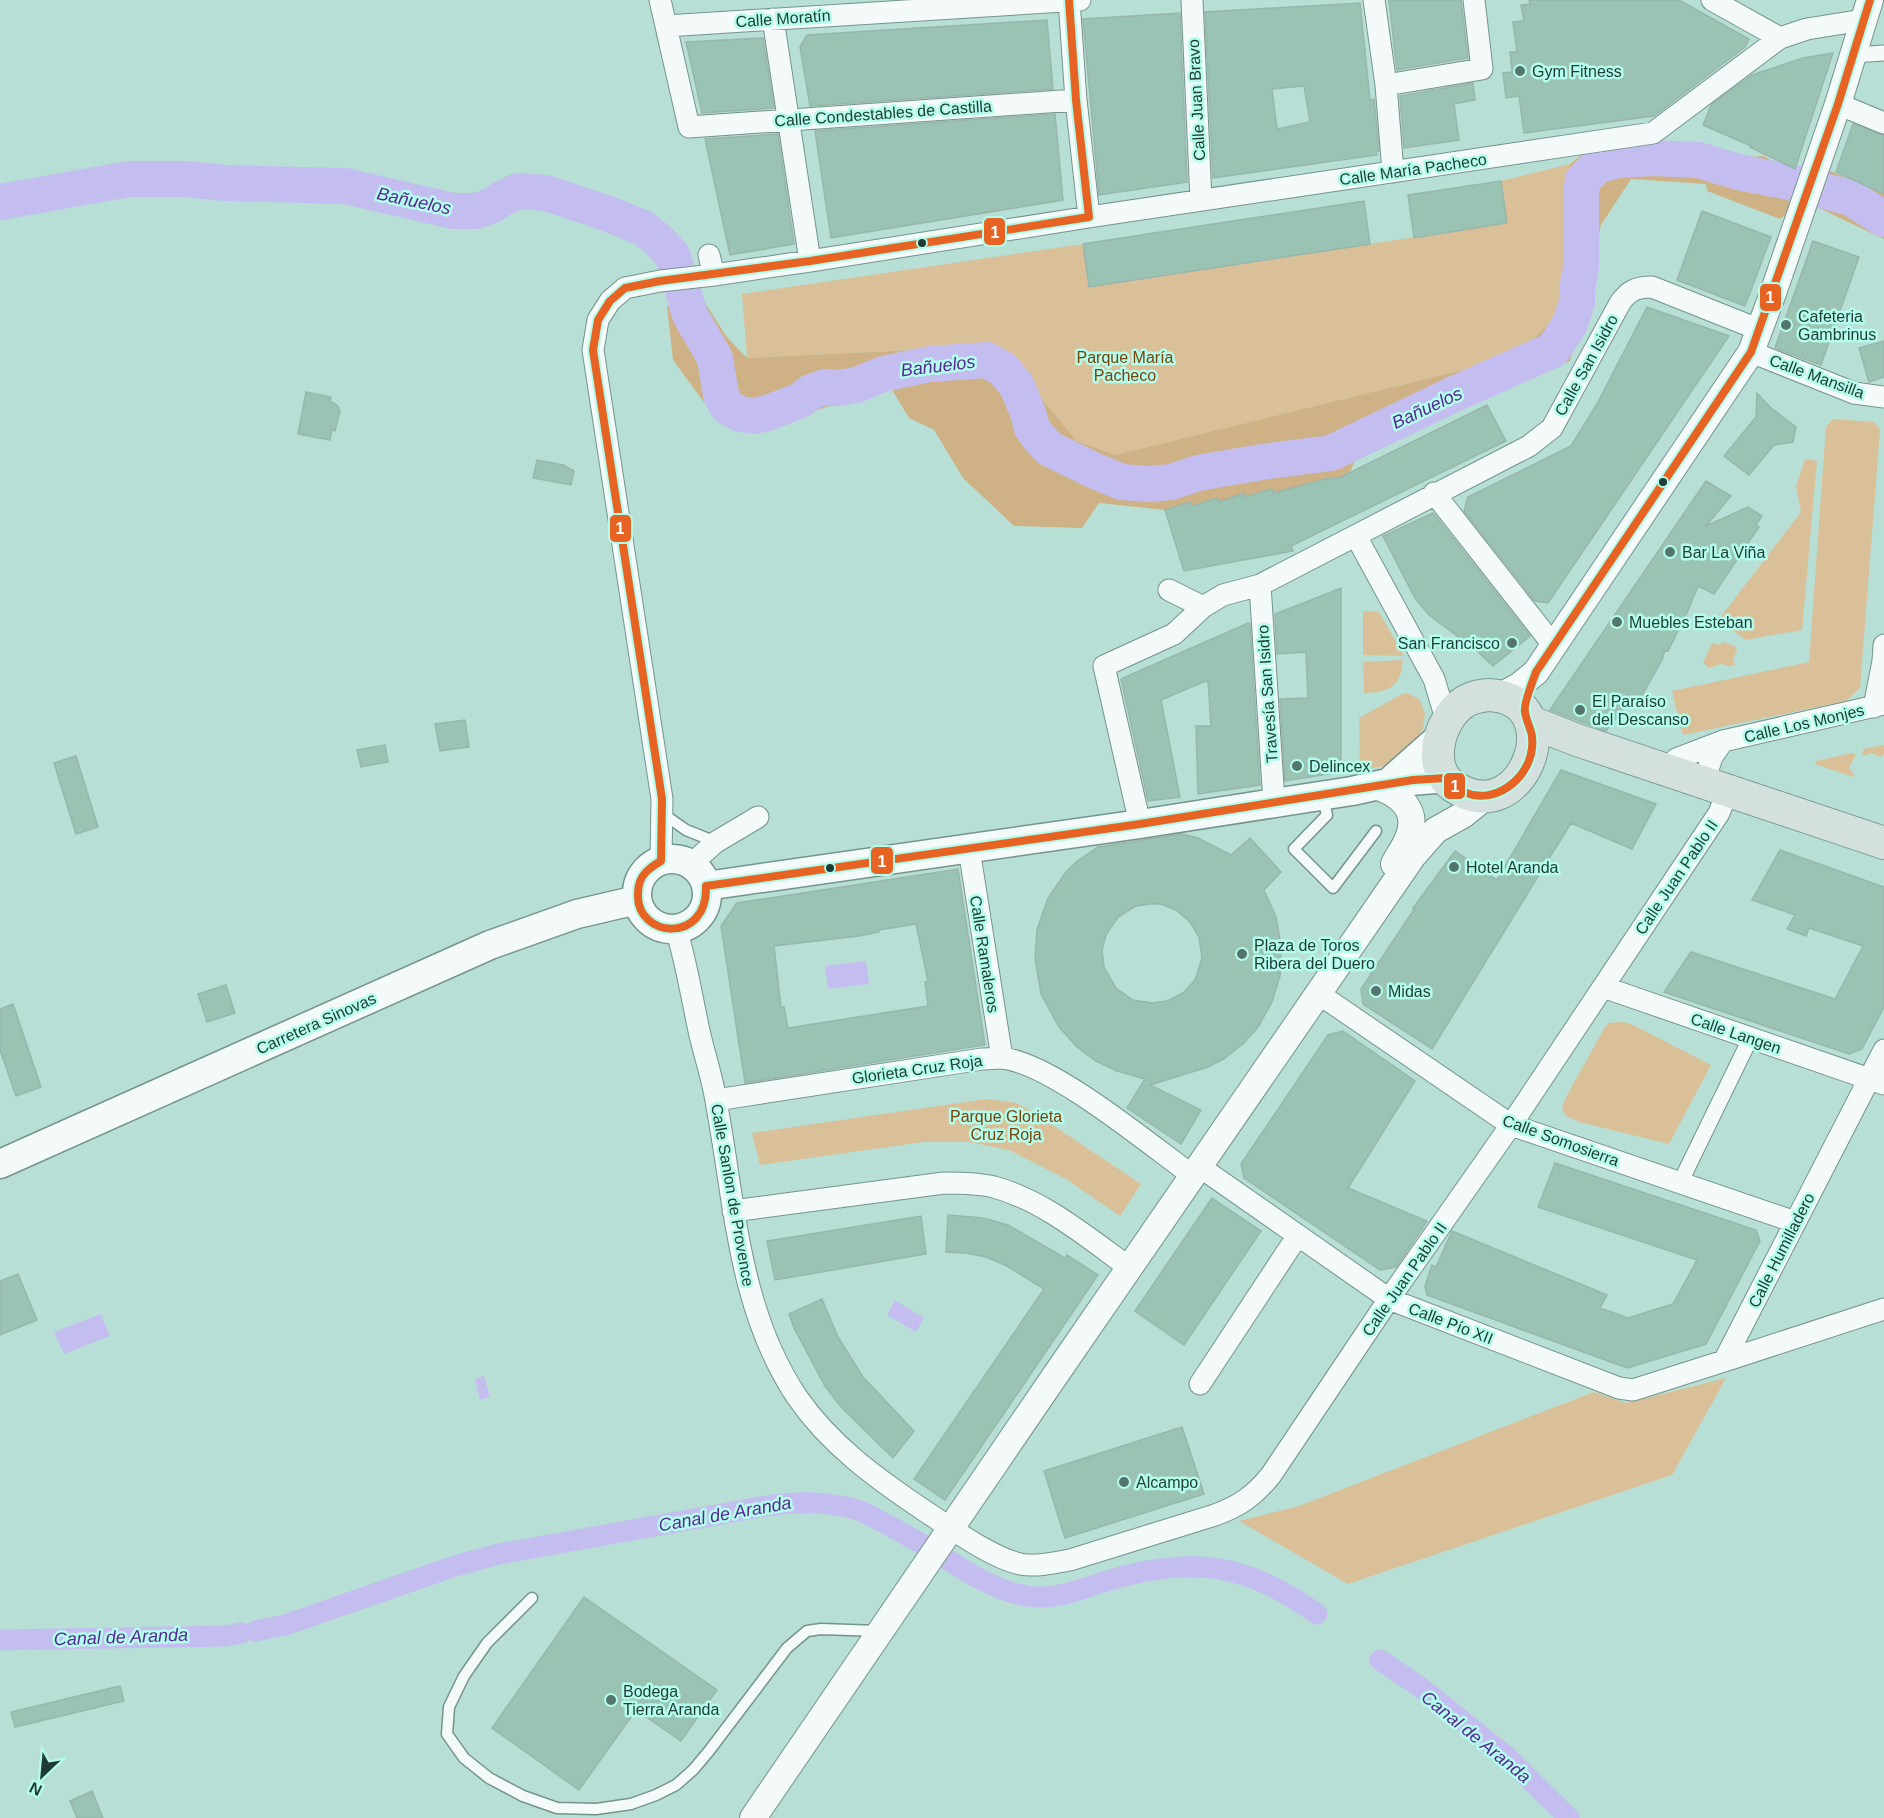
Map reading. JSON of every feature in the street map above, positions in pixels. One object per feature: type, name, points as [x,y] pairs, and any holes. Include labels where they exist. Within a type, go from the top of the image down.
[{"type":"main road","points":[[1382,784],[1444,729],[1462,703],[1507,706],[1577,740],[1884,843]]},
{"type":"main road","points":[[1444,729],[1438,759],[1442,773],[1449,782],[1467,793],[1484,798],[1498,794],[1516,783],[1527,765],[1531,756],[1534,735],[1507,706]]},
{"type":"main road","points":[[1531,756],[1550,746],[1577,740]]},
{"type":"main road","points":[[698,875],[969,849],[1140,824],[1382,784],[1449,782]]},
{"type":"main road","points":[[673,859],[698,875],[707,897],[704,908],[690,924],[676,929],[656,926],[646,918],[637,900],[638,885],[651,866],[673,859]]},
{"type":"main road","name":"Carretera Sinovas","points":[[0,1164],[490,945],[561,919],[637,900]]},
{"type":"street","points":[[660,0],[666,26]]},
{"type":"street","points":[[1069,0],[1089,217]]},
{"type":"street","name":"Calle Moratín","points":[[666,26],[1080,0]]},
{"type":"street","name":"Calle Juan Bravo","points":[[1192,0],[1201,200]]},
{"type":"street","points":[[1374,0],[1386,85],[1393,172]]},
{"type":"street","points":[[1386,85],[1482,69],[1474,0]]},
{"type":"street","points":[[1712,0],[1780,38]]},
{"type":"street","points":[[1434,679],[1507,706],[1536,672],[1554,646],[1755,341],[1838,104],[1867,10]]},
{"type":"street","name":"Calle María Pacheco","points":[[662,861],[662,799],[593,350],[598,320],[610,301],[625,288],[708,269],[810,261],[1653,133],[1780,38],[1867,10]]},
{"type":"street","points":[[773,19],[810,261]]},
{"type":"street","name":"Calle Condestables de Castilla","points":[[666,26],[684,134],[788,119],[1077,100]]},
{"type":"street","points":[[1854,55],[1884,53]]},
{"type":"street","points":[[1838,104],[1884,123]]},
{"type":"street","name":"Calle San Isidro","points":[[1140,824],[1104,666],[1174,634],[1203,607],[1223,595],[1260,585],[1434,493],[1529,446],[1552,428],[1620,303],[1627,293],[1639,287],[1652,287],[1755,341]]},
{"type":"street","name":"Calle Mansilla","points":[[1755,341],[1854,393],[1884,397]]},
{"type":"street","points":[[1434,493],[1554,646]]},
{"type":"street","points":[[1356,536],[1434,679],[1444,729]]},
{"type":"street","name":"Travesía San Isidro","points":[[1260,585],[1274,802]]},
{"type":"street","points":[[1168,590],[1203,607]]},
{"type":"street","points":[[1879,706],[1884,645]]},
{"type":"street","name":"Calle Los Monjes","points":[[1670,770],[1676,759],[1723,741],[1879,706]]},
{"type":"street","name":"Calle Los Monjes","points":[[1716,786],[1712,757],[1723,741]]},
{"type":"street","points":[[1436,830],[1449,782]]},
{"type":"street","points":[[1382,784],[1399,796],[1411,815],[1412,827],[1395,862],[1383,898]]},
{"type":"street","name":"Calle Juan Pablo II","points":[[939,1545],[999,1556],[1022,1564],[1047,1564],[1070,1560],[1233,1508],[1257,1492],[1271,1475],[1389,1299],[1511,1125],[1719,813],[1716,786]]},
{"type":"street","points":[[753,1818],[1413,856],[1436,830],[1463,815],[1484,798]]},
{"type":"street","points":[[698,875],[716,842],[758,817]]},
{"type":"street","name":"Calle Ramaleros","points":[[969,849],[1002,1058]]},
{"type":"street","name":"Calle Sanlon de Provence","points":[[676,929],[716,1100],[733,1211],[752,1300],[780,1367],[798,1397],[840,1447],[863,1467],[939,1545]]},
{"type":"street","name":"Calle Langen","points":[[1603,987],[1876,1081]]},
{"type":"street","name":"Calle Somosierra","points":[[1319,994],[1511,1125],[1796,1222]]},
{"type":"street","points":[[1680,1183],[1750,1039]]},
{"type":"street","name":"Calle Humilladero","points":[[1724,1361],[1796,1222],[1876,1081],[1884,1050]]},
{"type":"street","name":"Glorieta Cruz Roja","points":[[716,1100],[982,1059],[1002,1058],[1029,1066],[1055,1079],[1197,1172]]},
{"type":"street","name":"Calle Pío XII","points":[[1197,1172],[1298,1235],[1389,1299],[1628,1390],[1671,1379],[1724,1361]]},
{"type":"street","points":[[733,1211],[944,1183],[982,1185],[1014,1193],[1042,1208],[1130,1268]]},
{"type":"street","points":[[1200,1384],[1298,1235]]},
{"type":"street","points":[[1724,1361],[1884,1309]]},
{"type":"lane","points":[[1322,795],[1327,815],[1294,849],[1333,888],[1376,831]]},
{"type":"lane","points":[[662,813],[686,830],[716,842]]},
{"type":"lane","points":[[532,1598],[487,1643],[464,1676],[449,1707],[447,1734],[464,1758],[489,1778],[523,1796],[557,1808],[596,1809],[631,1804],[676,1785],[693,1770],[787,1648],[807,1631],[820,1629],[880,1631]]},
{"type":"green space","name":"Parque María Pacheco","points":[[1570,164],[1568,304],[1516,357],[1115,455],[1077,441],[998,346],[747,358],[742,294],[1083,244],[1089,287],[1507,223],[1501,181]]},
{"type":"green space","points":[[1833,419],[1874,422],[1880,430],[1860,688],[1846,701],[1683,735],[1672,691],[1809,662],[1826,427]]},
{"type":"green space","points":[[1805,459],[1817,461],[1802,630],[1745,640],[1733,630],[1713,627],[1801,512],[1796,486]]},
{"type":"green space","points":[[1363,611],[1379,612],[1404,656],[1363,655]]},
{"type":"green space","points":[[1724,642],[1735,646],[1737,652],[1733,657],[1735,665],[1722,664],[1709,668],[1703,663],[1712,643],[1718,645]]},
{"type":"green space","points":[[1403,660],[1400,676],[1392,686],[1380,691],[1364,693],[1363,662]]},
{"type":"green space","points":[[1408,693],[1420,700],[1425,714],[1419,736],[1389,766],[1360,769],[1359,718],[1402,694]]},
{"type":"green space","points":[[1884,745],[1884,754],[1881,757],[1870,753],[1864,756],[1862,753],[1864,749]]},
{"type":"green space","points":[[1852,753],[1856,755],[1849,768],[1854,774],[1853,777],[1815,764],[1816,761]]},
{"type":"green space","points":[[1609,1023],[1629,1023],[1711,1065],[1669,1144],[1579,1122],[1566,1116],[1562,1108],[1605,1027]]},
{"type":"green space","name":"Parque Glorieta Cruz Roja","points":[[987,1099],[1016,1103],[1030,1110],[1141,1184],[1120,1216],[1066,1179],[1009,1150],[969,1142],[924,1142],[760,1165],[752,1133]]},
{"type":"green space","points":[[1726,1378],[1672,1475],[1348,1584],[1239,1521],[1299,1506],[1594,1392],[1626,1403]]},
{"type":"shaded area","points":[[1599,141],[1674,144],[1725,159],[1763,156],[1789,169],[1816,165],[1884,194],[1884,239],[1804,201],[1780,219],[1707,191],[1706,184],[1631,179],[1601,225],[1570,361],[1489,393],[1358,454],[1350,472],[1355,481],[1323,480],[1273,493],[1272,489],[1245,497],[1243,493],[1219,502],[1217,498],[1192,506],[1190,502],[1165,510],[1099,503],[1082,528],[1014,526],[963,478],[934,430],[909,418],[891,388],[746,431],[717,420],[673,360],[667,306],[704,301],[726,336],[747,358],[998,346],[1077,441],[1115,455],[1516,357],[1568,304],[1570,164]]},
{"type":"shaded area","points":[[866,961],[869,984],[828,989],[825,966]]},
{"type":"shaded area","points":[[895,1300],[924,1318],[916,1332],[887,1315]]},
{"type":"shaded area","points":[[101,1314],[110,1336],[64,1354],[54,1332]]},
{"type":"shaded area","points":[[484,1376],[490,1397],[480,1400],[475,1379]]},
{"type":"building","points":[[1389,0],[1461,0],[1468,58],[1397,70]]},
{"type":"building","points":[[1529,0],[1679,0],[1749,39],[1745,47],[1654,116],[1524,133],[1519,96],[1506,98],[1503,73],[1512,72],[1510,52],[1517,52],[1513,22],[1524,21],[1521,5],[1530,4]]},
{"type":"building","points":[[1360,3],[1370,100],[1374,99],[1379,151],[1376,152],[1377,155],[1213,178],[1205,12]],"holes":[[[1304,86],[1310,122],[1277,129],[1272,89]]]},
{"type":"building","points":[[1180,13],[1187,182],[1099,195],[1083,19]]},
{"type":"building","points":[[1047,20],[1053,89],[810,106],[800,47],[807,35]]},
{"type":"building","points":[[763,38],[774,108],[702,113],[686,42]]},
{"type":"building","points":[[1833,53],[1795,169],[1703,125],[1711,105],[1752,75],[1803,58]]},
{"type":"building","points":[[1473,83],[1475,100],[1454,104],[1459,140],[1404,148],[1400,96]]},
{"type":"building","points":[[1055,114],[1063,200],[831,238],[815,131]]},
{"type":"building","points":[[1853,124],[1884,135],[1884,194],[1836,172]]},
{"type":"building","points":[[778,134],[794,244],[730,255],[705,139]]},
{"type":"building","points":[[1501,181],[1507,223],[1414,238],[1408,195]]},
{"type":"building","points":[[1364,201],[1370,244],[1089,287],[1083,244]]},
{"type":"building","points":[[1702,211],[1771,237],[1745,306],[1677,280]]},
{"type":"building","points":[[1813,241],[1859,257],[1821,365],[1775,348]]},
{"type":"building","points":[[1647,307],[1729,336],[1548,603],[1535,601],[1464,511],[1468,497],[1571,446],[1597,404]]},
{"type":"building","points":[[1884,341],[1884,377],[1869,382],[1859,348]]},
{"type":"building","points":[[306,392],[331,397],[330,401],[338,406],[340,411],[330,440],[298,434]]},
{"type":"building","points":[[1757,393],[1770,407],[1796,427],[1793,442],[1774,445],[1749,475],[1724,456],[1756,417]]},
{"type":"building","points":[[1487,405],[1506,441],[1291,546],[1293,551],[1184,571],[1165,510],[1190,502],[1192,506],[1217,498],[1219,502],[1244,493],[1245,497],[1272,489],[1273,493],[1325,479],[1339,478]]},
{"type":"building","points":[[537,460],[563,465],[574,471],[571,485],[533,478]]},
{"type":"building","points":[[1706,481],[1731,496],[1706,526],[1748,507],[1762,516],[1756,525],[1759,527],[1714,594],[1698,586],[1668,651],[1665,650],[1662,660],[1640,699],[1634,696],[1629,706],[1627,704],[1606,731],[1550,710]]},
{"type":"building","points":[[1433,513],[1530,636],[1493,666],[1429,615],[1415,598],[1383,536]]},
{"type":"building","points":[[1341,588],[1341,772],[1285,781],[1280,699],[1308,698],[1306,652],[1277,654],[1275,614]]},
{"type":"building","points":[[1250,624],[1260,785],[1198,794],[1196,726],[1211,726],[1208,680],[1161,700],[1180,797],[1148,801],[1121,679]]},
{"type":"building","points":[[465,720],[469,747],[440,751],[435,724]]},
{"type":"building","points":[[385,745],[388,762],[361,767],[357,750]]},
{"type":"building","points":[[76,756],[98,827],[76,834],[54,763]]},
{"type":"building","points":[[1561,770],[1656,804],[1632,849],[1571,823],[1432,1049],[1363,1004],[1361,989],[1415,908],[1413,908],[1455,851],[1497,880]]},
{"type":"building","name":"Plaza de Toros Ribera del Duero","points":[[1182,834],[1198,838],[1231,855],[1250,838],[1281,872],[1264,890],[1276,917],[1281,946],[1280,976],[1272,1002],[1258,1027],[1244,1043],[1225,1058],[1208,1067],[1150,1085],[1201,1110],[1181,1144],[1127,1108],[1145,1079],[1117,1071],[1096,1061],[1077,1047],[1059,1027],[1041,994],[1035,958],[1037,930],[1048,898],[1066,872],[1098,847]],"holes":[[[1161,904],[1176,910],[1190,922],[1199,937],[1202,958],[1195,980],[1183,993],[1167,1001],[1152,1003],[1133,1000],[1116,988],[1104,967],[1102,950],[1106,935],[1118,917],[1136,906]]]},
{"type":"building","points":[[1780,850],[1884,887],[1884,1007],[1862,1049],[1849,1054],[1664,992],[1691,952],[1835,999],[1863,946],[1809,928],[1806,936],[1787,929],[1795,915],[1752,900]]},
{"type":"building","points":[[958,869],[985,1045],[745,1083],[721,926],[737,903]],"holes":[[[916,924],[928,981],[925,982],[928,1006],[788,1028],[784,1007],[781,1007],[774,946],[859,936]]]},
{"type":"building","points":[[226,985],[235,1013],[207,1022],[198,994]]},
{"type":"building","points":[[13,1004],[41,1087],[16,1096],[0,1050],[0,1009]]},
{"type":"building","points":[[1343,1031],[1415,1081],[1348,1188],[1427,1221],[1396,1267],[1380,1270],[1244,1178],[1241,1164],[1328,1035]]},
{"type":"building","points":[[1555,1163],[1756,1230],[1760,1241],[1706,1344],[1627,1368],[1427,1295],[1425,1286],[1432,1265],[1436,1267],[1452,1231],[1607,1295],[1600,1308],[1628,1318],[1673,1304],[1697,1260],[1538,1207]]},
{"type":"building","points":[[1212,1198],[1261,1231],[1184,1345],[1135,1311]]},
{"type":"building","points":[[948,1215],[983,1218],[1008,1225],[1065,1258],[1067,1255],[1098,1275],[945,1500],[914,1479],[1044,1289],[1007,1266],[986,1257],[946,1252]]},
{"type":"building","points":[[921,1216],[926,1254],[775,1280],[767,1241]]},
{"type":"building","points":[[18,1274],[37,1320],[0,1335],[0,1281]]},
{"type":"building","points":[[822,1299],[838,1337],[863,1377],[914,1431],[893,1458],[841,1407],[825,1386],[794,1328],[789,1314]]},
{"type":"building","name":"Alcampo","points":[[1182,1427],[1204,1494],[1065,1538],[1044,1471]]},
{"type":"building","name":"Bodega Tierra Aranda","points":[[584,1597],[717,1690],[681,1741],[636,1710],[579,1790],[492,1728]]},
{"type":"building","points":[[120,1686],[124,1701],[15,1727],[11,1712]]},
{"type":"building","points":[[92,1791],[103,1818],[77,1818],[70,1801]]},
{"type":"waterway","name":"Bañuelos","points":[[0,202],[129,179],[186,179],[225,183],[345,186],[453,211],[476,211],[491,206],[518,191],[546,193],[643,228],[673,256],[690,315],[715,358],[721,395],[727,407],[740,414],[755,416],[767,413],[799,401],[811,392],[825,387],[838,388],[857,385],[883,374],[930,364],[987,360],[1003,369],[1017,386],[1032,428],[1050,449],[1122,482],[1148,484],[1171,482],[1198,473],[1262,462],[1331,453],[1553,350],[1570,324],[1577,302],[1581,268],[1581,193],[1583,180],[1597,166],[1618,160],[1653,158],[1699,160],[1738,172],[1851,198],[1884,219]]},
{"type":"waterway","name":"Canal de Aranda","points":[[255,1631],[285,1625],[455,1566],[499,1554],[791,1503],[837,1505],[861,1511],[980,1579],[1003,1590],[1027,1596],[1057,1596],[1137,1573],[1165,1568],[1191,1567],[1241,1574],[1266,1583],[1317,1614]]},
{"type":"waterway","name":"Canal de Aranda","points":[[0,1640],[225,1636],[241,1633]]},
{"type":"waterway","name":"Canal de Aranda","points":[[1380,1660],[1420,1687],[1507,1757],[1569,1818]]},
{"type":"transit line","name":"1","points":[[1069,0],[1076,100],[1089,217],[625,288],[610,301],[598,320],[593,350],[662,799],[661,861],[644,874],[638,894],[640,909],[648,920],[659,926],[672,929],[685,926],[696,918],[704,905],[706,886],[1140,824],[1413,780],[1446,778],[1462,791],[1475,795],[1487,795],[1508,787],[1524,770],[1532,748],[1532,737],[1525,708],[1536,672],[1751,352],[1838,104],[1870,0]]},
{"type":"place","name":"Gym Fitness","points":[[1520,71]]},
{"type":"place","name":"Cafeteria Gambrinus","points":[[1786,325]]},
{"type":"place","name":"Bar La Viña","points":[[1670,552]]},
{"type":"place","name":"Muebles Esteban","points":[[1617,622]]},
{"type":"place","name":"San Francisco","points":[[1512,643]]},
{"type":"place","name":"El Paraíso del Descanso","points":[[1580,710]]},
{"type":"place","name":"Delincex","points":[[1297,766]]},
{"type":"place","name":"Hotel Aranda","points":[[1454,867]]},
{"type":"place","name":"Plaza de Toros Ribera del Duero","points":[[1242,954]]},
{"type":"place","name":"Midas","points":[[1376,991]]},
{"type":"place","name":"Alcampo","points":[[1124,1482]]},
{"type":"place","name":"Bodega Tierra Aranda","points":[[611,1700]]}]
